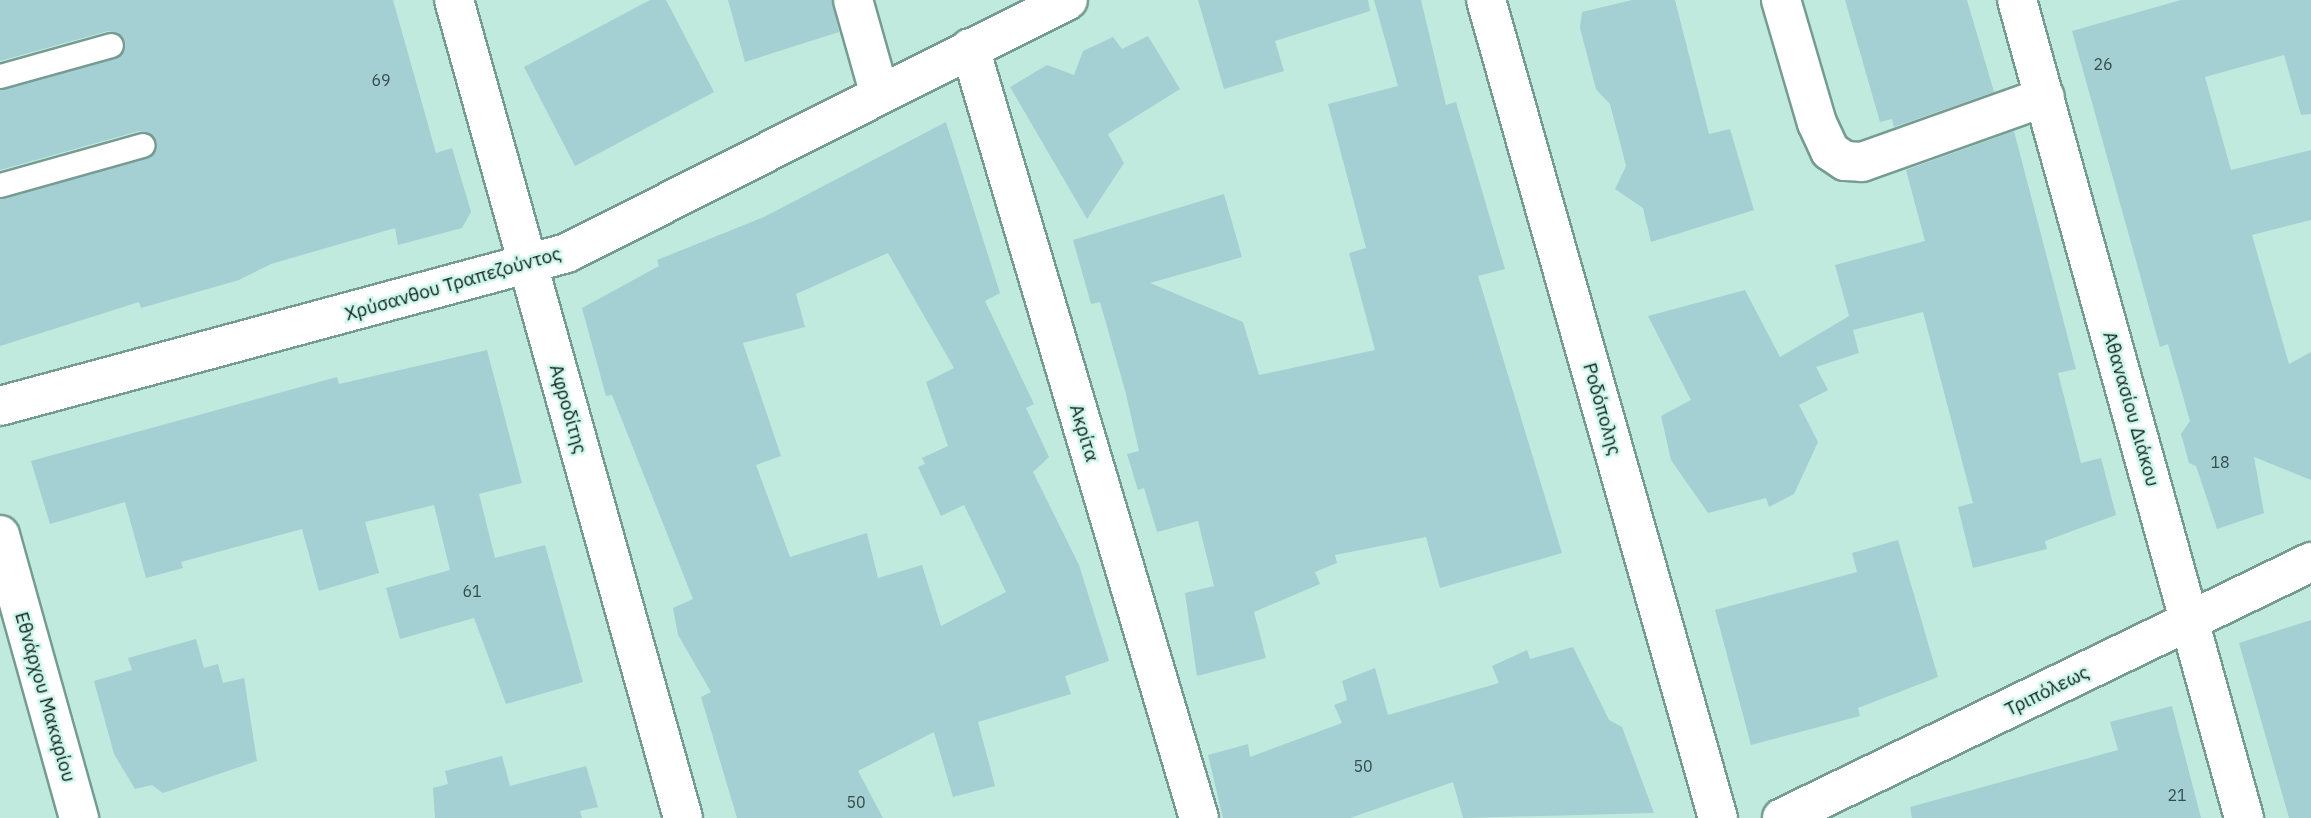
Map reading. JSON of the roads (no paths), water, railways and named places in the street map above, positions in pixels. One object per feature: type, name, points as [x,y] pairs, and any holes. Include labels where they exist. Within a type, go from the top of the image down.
[{"type":"street","name":"Αφροδίτης","points":[[454,0],[682,818]]},
{"type":"street","points":[[853,0],[879,92]]},
{"type":"street","name":"Χρύσανθου Τραπεζούντος","points":[[0,406],[528,267],[567,253],[879,92],[1068,0]]},
{"type":"street","name":"Ροδόπολης","points":[[1486,0],[1718,818]]},
{"type":"street","points":[[1782,0],[1817,122],[1830,151],[1845,161],[1862,162],[2045,97]]},
{"type":"street","name":"Αθανασίου Διάκου","points":[[2017,0],[2245,818]]},
{"type":"street","name":"Ακρίτα","points":[[970,48],[1199,818]]},
{"type":"street","name":"Εθνάρχου Μακαρίου","points":[[0,535],[79,818]]},
{"type":"street","name":"Τριπόλεως","points":[[1782,818],[2191,623],[2311,562]]},
{"type":"lane","points":[[0,76],[111,45]]},
{"type":"lane","points":[[0,185],[142,145]]}]
